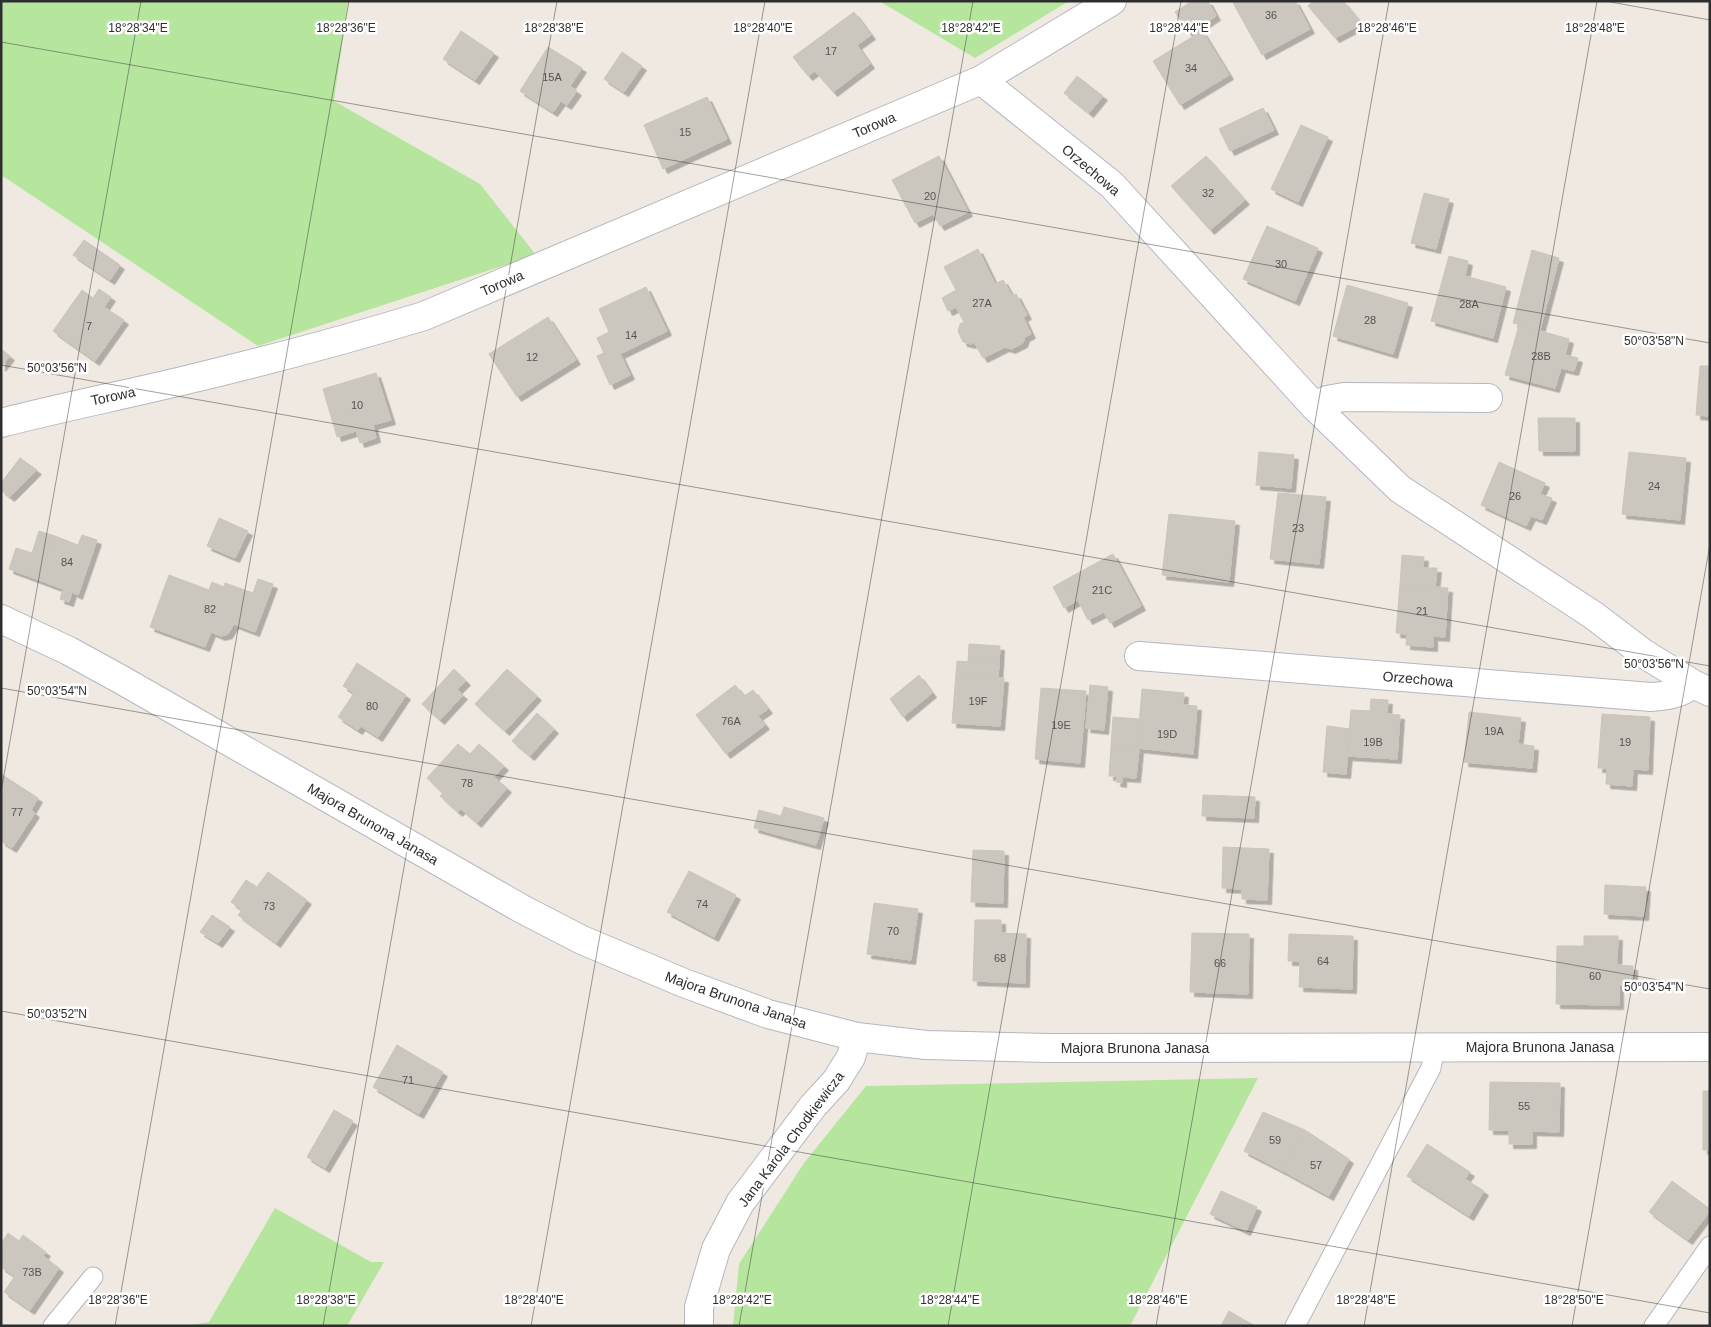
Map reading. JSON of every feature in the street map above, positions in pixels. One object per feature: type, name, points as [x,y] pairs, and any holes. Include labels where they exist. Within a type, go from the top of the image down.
[{"type":"street","points":[[981,80],[1112,1]]},
{"type":"street","name":"Orzechowa","points":[[981,80],[1112,185],[1314,406],[1400,489],[1593,615],[1643,653],[1702,688]]},
{"type":"street","name":"Torowa","points":[[1,423],[345,340],[424,316],[981,80]]},
{"type":"street","points":[[1314,406],[1327,400],[1344,397],[1488,398]]},
{"type":"street","name":"Majora Brunona Janasa","points":[[1,619],[70,651],[485,889],[582,940],[684,983],[794,1022],[857,1037],[902,1043],[952,1046],[1710,1047]]},
{"type":"street","name":"Orzechowa","points":[[1139,656],[1651,697],[1702,688]]},
{"type":"street","name":"Jana Karola Chodkiewicza","points":[[699,1326],[699,1307],[716,1249],[740,1203],[813,1106],[836,1081],[851,1057],[857,1037]]},
{"type":"lane","points":[[1295,1326],[1431,1068],[1435,1048]]},
{"type":"lane","points":[[1654,1326],[1710,1246]]},
{"type":"lane","points":[[53,1326],[93,1277]]},
{"type":"green space","points":[[1,1],[348,1],[334,101],[480,184],[536,255],[258,346],[1,175]]},
{"type":"green space","points":[[879,1],[1069,1],[975,58]]},
{"type":"green space","points":[[1258,1078],[1130,1326],[733,1326],[739,1264],[804,1163],[866,1086]]},
{"type":"green space","points":[[275,1208],[371,1262],[384,1262],[347,1326],[184,1326],[209,1322]]},
{"type":"building","points":[[1192,1],[1208,1],[1216,16],[1189,34],[1175,12]]},
{"type":"building","points":[[1232,1],[1295,1],[1310,29],[1262,55]]},
{"type":"building","points":[[1313,1],[1343,1],[1362,24],[1335,38],[1308,6]]},
{"type":"building","points":[[854,12],[871,35],[857,45],[870,64],[833,92],[815,71],[808,76],[793,57]]},
{"type":"building","points":[[461,31],[494,53],[475,80],[443,59]]},
{"type":"building","points":[[1202,31],[1229,75],[1180,105],[1153,61]]},
{"type":"building","points":[[548,47],[582,68],[570,86],[577,91],[567,105],[561,101],[553,112],[520,91]]},
{"type":"building","points":[[622,52],[642,66],[624,92],[604,79]]},
{"type":"building","points":[[1077,76],[1103,96],[1089,113],[1064,93]]},
{"type":"building","points":[[707,97],[727,139],[663,169],[644,125]]},
{"type":"building","points":[[1263,108],[1274,130],[1230,151],[1219,129]]},
{"type":"building","points":[[1301,125],[1328,137],[1298,202],[1271,189]]},
{"type":"building","points":[[939,156],[968,212],[940,226],[933,214],[915,223],[892,180]]},
{"type":"building","points":[[1206,156],[1245,200],[1210,230],[1171,186]]},
{"type":"building","points":[[1424,193],[1449,199],[1436,249],[1411,243]]},
{"type":"building","points":[[1267,226],[1318,248],[1295,301],[1243,279]]},
{"type":"building","points":[[84,240],[120,265],[110,280],[73,255]]},
{"type":"building","points":[[978,249],[995,284],[1003,280],[1012,296],[1016,294],[1027,315],[1023,317],[1031,334],[1025,337],[1023,343],[1011,349],[1005,347],[983,358],[974,342],[971,344],[963,342],[958,331],[960,324],[964,322],[956,307],[948,311],[942,298],[956,290],[944,267]]},
{"type":"building","points":[[1532,250],[1559,258],[1540,330],[1513,323]]},
{"type":"building","points":[[1449,256],[1468,261],[1465,276],[1506,287],[1493,338],[1431,321]]},
{"type":"building","points":[[1347,285],[1408,303],[1393,354],[1333,336]]},
{"type":"building","points":[[646,287],[667,331],[620,354],[630,375],[610,385],[597,356],[604,353],[597,338],[609,332],[599,309]]},
{"type":"building","points":[[99,289],[111,297],[104,307],[124,320],[95,361],[53,331],[82,290],[93,298]]},
{"type":"building","points":[[548,317],[576,360],[517,397],[489,354]]},
{"type":"building","points":[[1519,325],[1569,339],[1565,355],[1578,358],[1574,371],[1561,368],[1555,388],[1505,375]]},
{"type":"building","points":[[1,349],[10,356],[1,367]]},
{"type":"building","points":[[1700,366],[1710,366],[1710,416],[1696,415]]},
{"type":"building","points":[[376,373],[391,420],[373,425],[376,438],[360,443],[356,431],[337,437],[323,389]]},
{"type":"building","points":[[1538,418],[1575,418],[1575,451],[1539,451]]},
{"type":"building","points":[[1259,452],[1294,455],[1291,488],[1256,485]]},
{"type":"building","points":[[1629,452],[1686,458],[1680,520],[1622,514]]},
{"type":"building","points":[[20,458],[37,470],[10,497],[1,490],[1,483]]},
{"type":"building","points":[[1499,462],[1545,483],[1540,494],[1552,498],[1542,520],[1531,516],[1526,526],[1481,505]]},
{"type":"building","points":[[1278,493],[1326,497],[1319,564],[1270,559]]},
{"type":"building","points":[[1169,514],[1235,521],[1229,582],[1162,575]]},
{"type":"building","points":[[219,518],[248,531],[235,558],[207,546]]},
{"type":"building","points":[[39,531],[55,536],[39,580],[9,569],[16,548],[32,553]]},
{"type":"building","points":[[82,535],[97,540],[78,595],[72,592],[69,602],[60,599],[63,589],[39,580],[55,536],[78,545]]},
{"type":"building","points":[[1113,554],[1141,606],[1110,623],[1104,612],[1088,620],[1067,579]]},
{"type":"building","points":[[1402,555],[1424,557],[1423,568],[1437,568],[1435,588],[1400,585]]},
{"type":"building","points":[[169,575],[209,590],[212,582],[224,587],[225,583],[253,593],[258,579],[273,584],[255,632],[234,624],[228,634],[221,636],[211,632],[205,647],[150,627]]},
{"type":"building","points":[[1067,579],[1078,600],[1064,608],[1053,587]]},
{"type":"building","points":[[1400,585],[1448,588],[1445,637],[1433,636],[1433,647],[1406,645],[1407,634],[1396,633]]},
{"type":"building","points":[[969,644],[1000,646],[999,664],[968,662]]},
{"type":"building","points":[[957,661],[999,664],[998,678],[956,674]]},
{"type":"building","points":[[357,663],[406,695],[378,737],[361,726],[358,730],[338,717],[354,693],[343,686]]},
{"type":"building","points":[[454,669],[466,681],[457,690],[463,695],[440,720],[422,704]]},
{"type":"building","points":[[507,669],[537,696],[505,731],[475,704]]},
{"type":"building","points":[[956,674],[1004,678],[1000,726],[952,723]]},
{"type":"building","points":[[919,675],[932,693],[903,717],[890,699]]},
{"type":"building","points":[[735,685],[744,696],[753,690],[768,709],[758,716],[765,725],[726,754],[696,715]]},
{"type":"building","points":[[1090,685],[1108,687],[1104,730],[1086,728]]},
{"type":"building","points":[[1041,688],[1086,691],[1080,763],[1035,759]]},
{"type":"building","points":[[1142,689],[1184,693],[1183,705],[1197,706],[1193,754],[1137,748]]},
{"type":"building","points":[[1371,699],[1388,700],[1387,714],[1400,715],[1397,759],[1347,756],[1351,710],[1370,711]]},
{"type":"building","points":[[1469,712],[1521,718],[1518,744],[1534,746],[1532,768],[1464,762]]},
{"type":"building","points":[[537,713],[554,729],[530,756],[512,741]]},
{"type":"building","points":[[1602,714],[1650,717],[1648,770],[1633,769],[1632,786],[1606,784],[1607,768],[1598,768]]},
{"type":"building","points":[[1113,717],[1139,719],[1137,748],[1111,746]]},
{"type":"building","points":[[1327,726],[1350,729],[1346,774],[1323,772]]},
{"type":"building","points":[[458,744],[470,754],[479,744],[504,766],[494,777],[507,788],[477,823],[461,809],[458,812],[440,796],[443,793],[427,778]]},
{"type":"building","points":[[1111,746],[1139,749],[1136,778],[1122,777],[1122,783],[1116,782],[1117,776],[1109,776]]},
{"type":"building","points":[[1,774],[38,798],[31,810],[35,813],[12,848],[1,841]]},
{"type":"building","points":[[1203,795],[1255,797],[1254,818],[1202,816]]},
{"type":"building","points":[[784,807],[824,818],[816,845],[775,834]]},
{"type":"building","points":[[759,810],[781,816],[775,834],[754,828]]},
{"type":"building","points":[[1223,847],[1269,849],[1267,900],[1242,899],[1242,889],[1222,888]]},
{"type":"building","points":[[973,850],[1004,851],[1003,903],[971,902]]},
{"type":"building","points":[[689,871],[736,895],[714,937],[667,912]]},
{"type":"building","points":[[268,872],[307,900],[276,943],[238,915],[242,910],[231,902],[246,880],[257,887]]},
{"type":"building","points":[[1605,885],[1646,887],[1644,916],[1604,914]]},
{"type":"building","points":[[874,903],[918,909],[911,960],[867,954]]},
{"type":"building","points":[[212,915],[230,927],[218,943],[200,932]]},
{"type":"building","points":[[975,920],[1001,920],[1001,933],[1026,934],[1025,983],[973,981]]},
{"type":"building","points":[[1192,933],[1249,934],[1248,994],[1190,992]]},
{"type":"building","points":[[1289,934],[1353,936],[1352,989],[1299,987],[1300,961],[1288,961]]},
{"type":"building","points":[[1584,936],[1618,936],[1617,965],[1633,966],[1633,986],[1619,985],[1619,1005],[1556,1004],[1557,946],[1584,946]]},
{"type":"building","points":[[397,1045],[443,1072],[419,1114],[373,1087]]},
{"type":"building","points":[[1490,1082],[1560,1083],[1559,1132],[1532,1131],[1532,1144],[1509,1144],[1509,1130],[1489,1130]]},
{"type":"building","points":[[1703,1091],[1710,1091],[1710,1150],[1703,1150]]},
{"type":"building","points":[[334,1110],[353,1121],[325,1168],[307,1157]]},
{"type":"building","points":[[1263,1112],[1305,1130],[1283,1171],[1244,1151]]},
{"type":"building","points":[[1305,1130],[1349,1159],[1329,1196],[1283,1171]]},
{"type":"building","points":[[1427,1144],[1470,1172],[1465,1179],[1484,1191],[1469,1216],[1407,1176]]},
{"type":"building","points":[[1672,1181],[1710,1209],[1688,1240],[1649,1212]]},
{"type":"building","points":[[1221,1191],[1257,1207],[1246,1231],[1210,1214]]},
{"type":"building","points":[[8,1233],[19,1241],[23,1235],[46,1252],[43,1256],[59,1268],[30,1310],[4,1292],[15,1276],[1,1267],[1,1244]]},
{"type":"building","points":[[1229,1311],[1255,1326],[1221,1326]]}]
